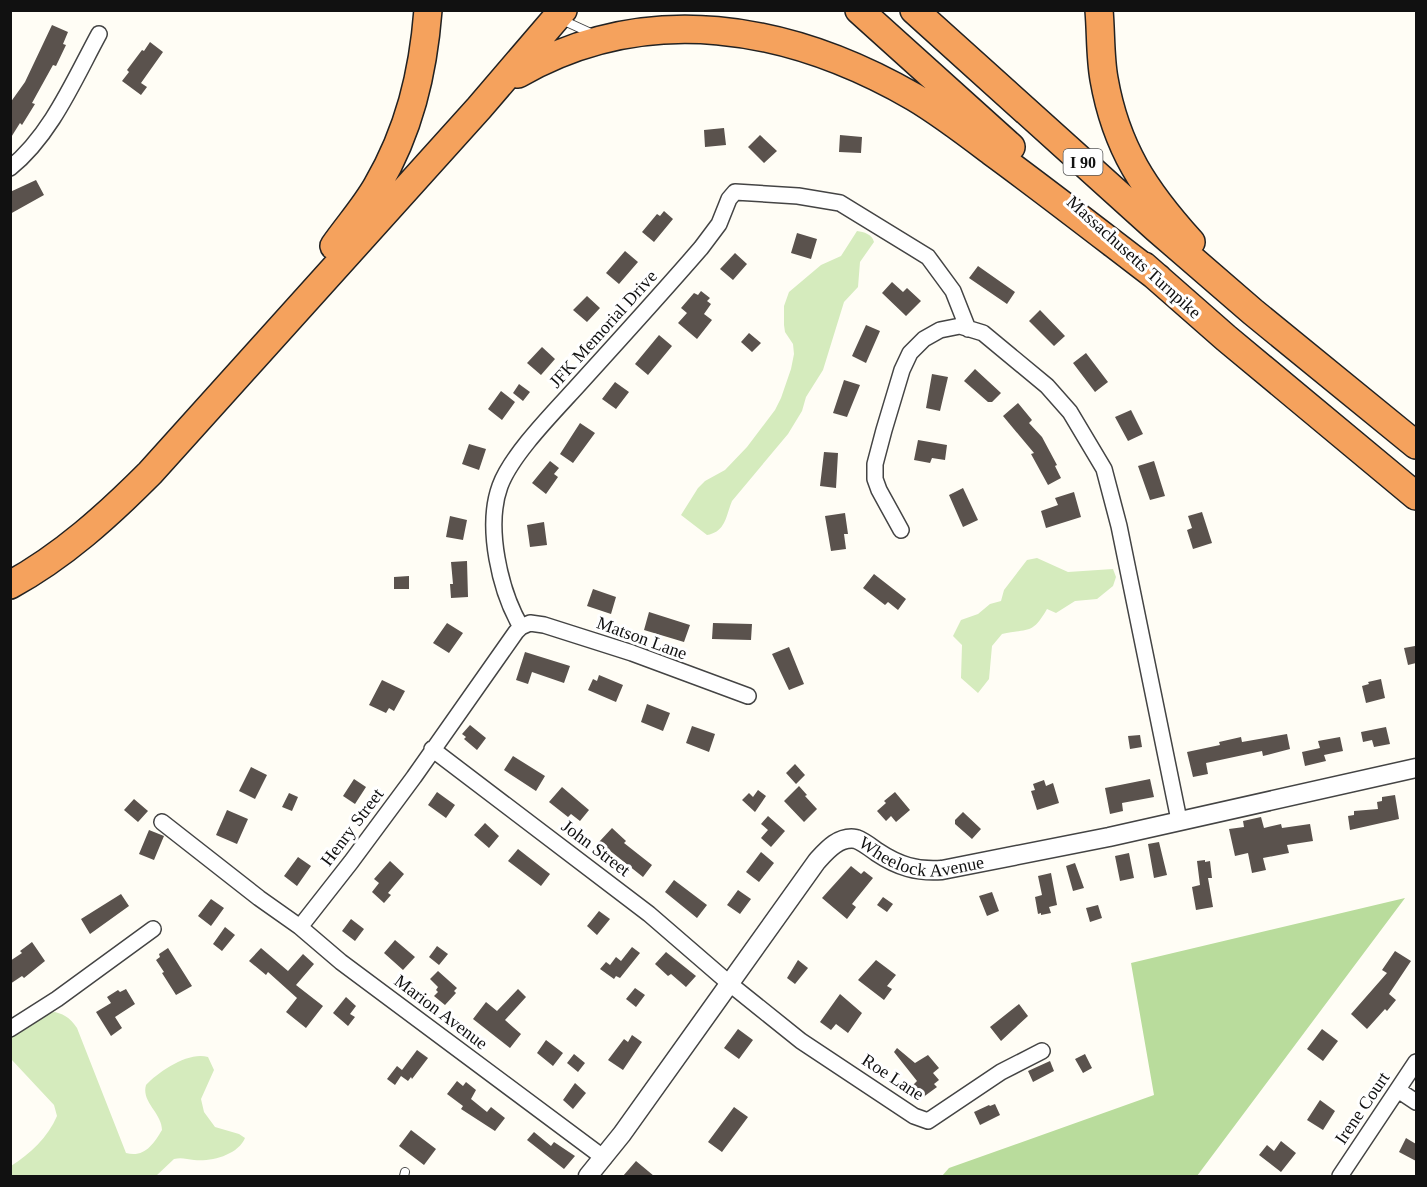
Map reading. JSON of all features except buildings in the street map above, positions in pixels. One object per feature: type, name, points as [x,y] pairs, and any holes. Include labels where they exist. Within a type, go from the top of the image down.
[{"type":"highway","points":[[334,246],[376,188],[410,117],[421,70],[428,10]]},
{"type":"highway","name":"Massachusetts Turnpike","points":[[859,10],[1235,346],[1416,496]]},
{"type":"highway","name":"Massachusetts Turnpike","points":[[914,10],[1157,229],[1253,312],[1416,446]]},
{"type":"highway","points":[[1100,10],[1103,77],[1125,152],[1141,180],[1253,312]]},
{"type":"highway","points":[[10,570],[73,528],[126,480],[334,246],[553,12]]},
{"type":"highway","points":[[10,585],[69,547],[97,525],[150,473],[479,108],[553,12]]},
{"type":"highway","points":[[479,108],[532,64],[555,51],[595,34],[633,25],[675,20],[750,30],[809,46],[870,74],[925,104],[1045,190],[1158,278]]},
{"type":"street","points":[[10,168],[25,156],[42,136],[99,34]]},
{"type":"street","name":"JFK Memorial Drive","points":[[521,627],[505,592],[495,538],[496,504],[502,481],[518,456],[548,418],[701,248],[719,224],[729,199],[735,192],[798,196],[840,202],[928,257],[953,291],[968,329]]},
{"type":"street","points":[[901,530],[879,490],[875,479],[875,464],[902,370],[910,353],[924,339],[940,330],[960,326],[983,333],[1047,387],[1070,412],[1104,469],[1119,526],[1179,820]]},
{"type":"street","name":"Matson Lane","points":[[521,627],[530,623],[544,625],[632,653],[705,682],[748,696]]},
{"type":"street","points":[[432,749],[521,627]]},
{"type":"street","name":"Henry Street","points":[[300,927],[351,862],[432,749]]},
{"type":"street","name":"John Street","points":[[432,749],[650,914],[730,984]]},
{"type":"street","name":"Wheelock Avenue","points":[[588,1176],[604,1158],[817,861],[837,842],[856,839],[896,863],[918,871],[930,871],[1084,842],[1416,768]]},
{"type":"street","name":"Marion Avenue","points":[[162,822],[256,896],[300,927],[341,962],[604,1158]]},
{"type":"street","points":[[10,1029],[57,999],[153,929]]},
{"type":"street","name":"Roe Lane","points":[[730,984],[801,1041],[914,1116],[928,1120],[1001,1072],[1042,1051]]},
{"type":"street","name":"Irene Court","points":[[1340,1176],[1416,1062]]},
{"type":"street","points":[[1398,1090],[1416,1102]]},
{"type":"lane","points":[[553,12],[595,34]]},
{"type":"green space","points":[[857,231],[870,235],[874,242],[860,262],[858,287],[844,302],[823,370],[806,397],[802,411],[788,434],[732,501],[722,527],[707,535],[681,515],[698,488],[705,481],[725,470],[747,447],[775,410],[781,398],[794,354],[793,344],[785,332],[784,325],[784,306],[789,292],[821,265],[841,256]]},
{"type":"green space","points":[[1037,558],[1068,572],[1113,569],[1116,577],[1113,586],[1097,599],[1075,601],[1056,613],[1047,609],[1033,627],[1002,634],[992,646],[989,679],[978,693],[961,678],[962,645],[953,636],[961,620],[978,614],[990,604],[1001,601],[1004,590],[1027,560]]},
{"type":"green space","points":[[1405,898],[1197,1176],[942,1176],[949,1168],[1154,1095],[1131,963]]},
{"type":"green space","points":[[55,1012],[68,1018],[77,1028],[126,1153],[143,1152],[162,1130],[159,1118],[146,1097],[146,1085],[158,1074],[175,1064],[200,1056],[208,1057],[214,1070],[201,1099],[204,1112],[215,1127],[245,1138],[241,1144],[230,1153],[216,1158],[174,1159],[156,1176],[11,1176],[11,1166],[38,1144],[49,1131],[57,1116],[54,1105],[11,1059],[11,1038],[31,1021]]}]
